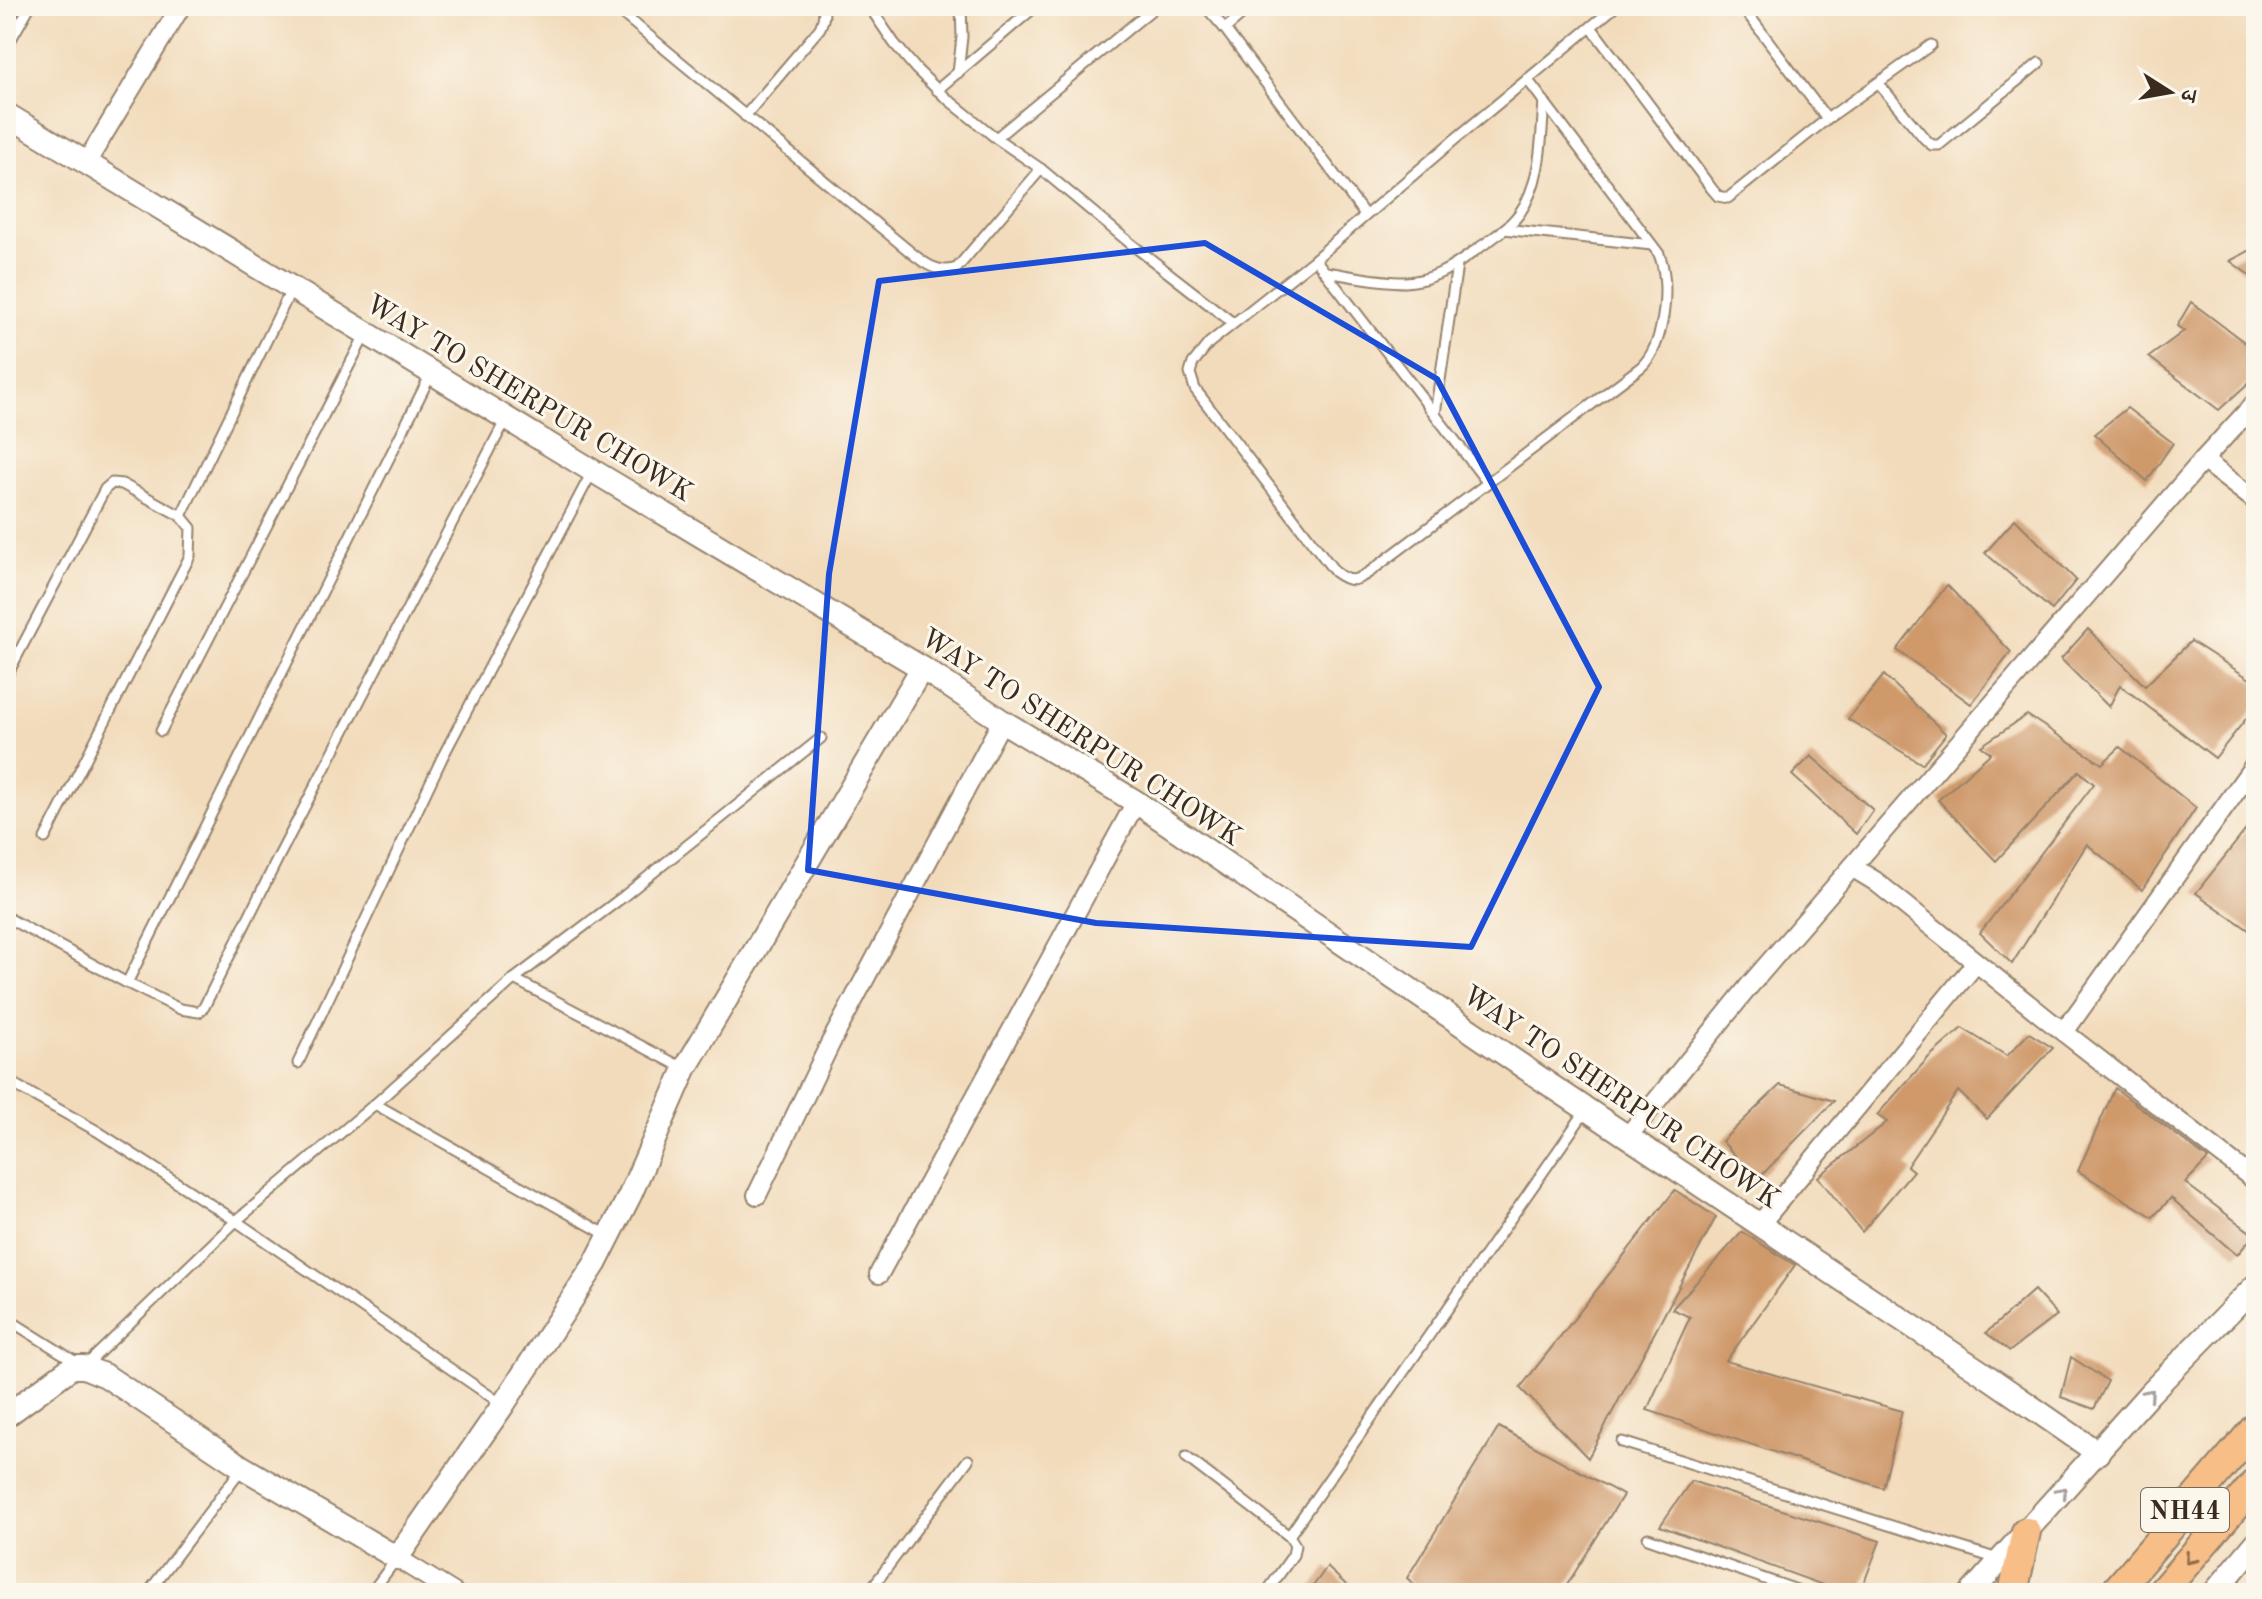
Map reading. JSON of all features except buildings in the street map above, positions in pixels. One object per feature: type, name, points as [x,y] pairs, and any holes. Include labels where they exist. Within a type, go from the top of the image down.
[{"type":"highway","name":"NH44","points":[[2114,1593],[2256,1427]]},
{"type":"highway","name":"NH44","points":[[2161,1593],[2256,1482]]},
{"type":"highway","points":[[2013,1593],[2026,1532]]},
{"type":"street","points":[[86,163],[181,6]]},
{"type":"street","name":"WAY TO SHERPUR CHOWK","points":[[6,114],[922,668],[1002,721],[1136,802],[2098,1453]]},
{"type":"street","points":[[1628,1136],[1750,985],[2256,402]]},
{"type":"street","points":[[2203,460],[2256,501]]},
{"type":"street","points":[[397,1558],[576,1295],[610,1237],[685,1069],[922,668]]},
{"type":"street","points":[[757,1195],[830,1044],[1002,721]]},
{"type":"street","points":[[2064,1032],[2256,763]]},
{"type":"street","points":[[879,1274],[1136,802]]},
{"type":"street","points":[[1852,867],[1875,881],[2256,1181]]},
{"type":"street","points":[[1760,1224],[1976,963]]},
{"type":"street","points":[[1971,1593],[2150,1393],[2256,1285]]},
{"type":"street","points":[[6,1416],[72,1367],[84,1367],[106,1376],[242,1467],[454,1593]]},
{"type":"street","points":[[2214,1593],[2256,1543]]},
{"type":"lane","points":[[6,48],[30,6]]},
{"type":"lane","points":[[613,6],[908,250],[927,265],[940,270],[947,272],[957,268],[1041,169]]},
{"type":"lane","points":[[745,116],[820,28],[824,20],[822,6]]},
{"type":"lane","points":[[869,6],[894,43],[937,90],[1233,323]]},
{"type":"lane","points":[[958,73],[961,6]]},
{"type":"lane","points":[[937,90],[1036,6]]},
{"type":"lane","points":[[996,138],[1156,6]]},
{"type":"lane","points":[[1205,6],[1365,215]]},
{"type":"lane","points":[[1225,29],[1252,6]]},
{"type":"lane","points":[[1527,79],[1652,245],[1664,267],[1665,287],[1659,337],[1649,360],[1359,579],[1350,581],[1335,572],[1195,389],[1190,373],[1193,363],[1209,343],[1315,259],[1365,215],[1527,79],[1616,6]]},
{"type":"lane","points":[[1742,6],[1827,119]]},
{"type":"lane","points":[[1591,27],[1718,196],[1728,198],[1827,119],[1931,45]]},
{"type":"lane","points":[[1878,83],[1925,139],[1932,145],[1939,145],[2039,63]]},
{"type":"lane","points":[[1326,272],[1406,282],[1436,275],[1457,265],[1504,229],[1529,197],[1534,182],[1544,101]]},
{"type":"lane","points":[[1504,229],[1652,245]]},
{"type":"lane","points":[[1315,259],[1487,482]]},
{"type":"lane","points":[[1435,414],[1457,265]]},
{"type":"lane","points":[[181,516],[292,288]]},
{"type":"lane","points":[[161,731],[366,333]]},
{"type":"lane","points":[[127,983],[432,373]]},
{"type":"lane","points":[[6,917],[127,983],[180,1009],[199,1012],[506,419]]},
{"type":"lane","points":[[298,1063],[442,758],[593,471]]},
{"type":"lane","points":[[6,677],[105,489],[112,483],[122,484],[181,516],[191,528],[190,556],[45,838]]},
{"type":"lane","points":[[6,1318],[84,1367],[236,1221],[375,1104],[514,979],[624,896],[821,738]]},
{"type":"lane","points":[[514,979],[685,1069]]},
{"type":"lane","points":[[6,1080],[97,1131],[236,1221],[503,1405]]},
{"type":"lane","points":[[375,1104],[610,1237]]},
{"type":"lane","points":[[1289,1536],[1587,1109]]},
{"type":"lane","points":[[1622,1442],[2001,1560]]},
{"type":"lane","points":[[1186,1457],[1289,1536],[1295,1545],[1293,1555],[1266,1593]]},
{"type":"lane","points":[[868,1593],[968,1460]]},
{"type":"lane","points":[[148,1593],[242,1467]]},
{"type":"lane","points":[[1648,1538],[1805,1593]]},
{"type":"lane","points":[[371,1593],[397,1558]]},
{"type":"highlighted area","points":[[1205,243],[1437,379],[1599,687],[1471,947],[1096,923],[808,870],[829,574],[879,281]]}]
